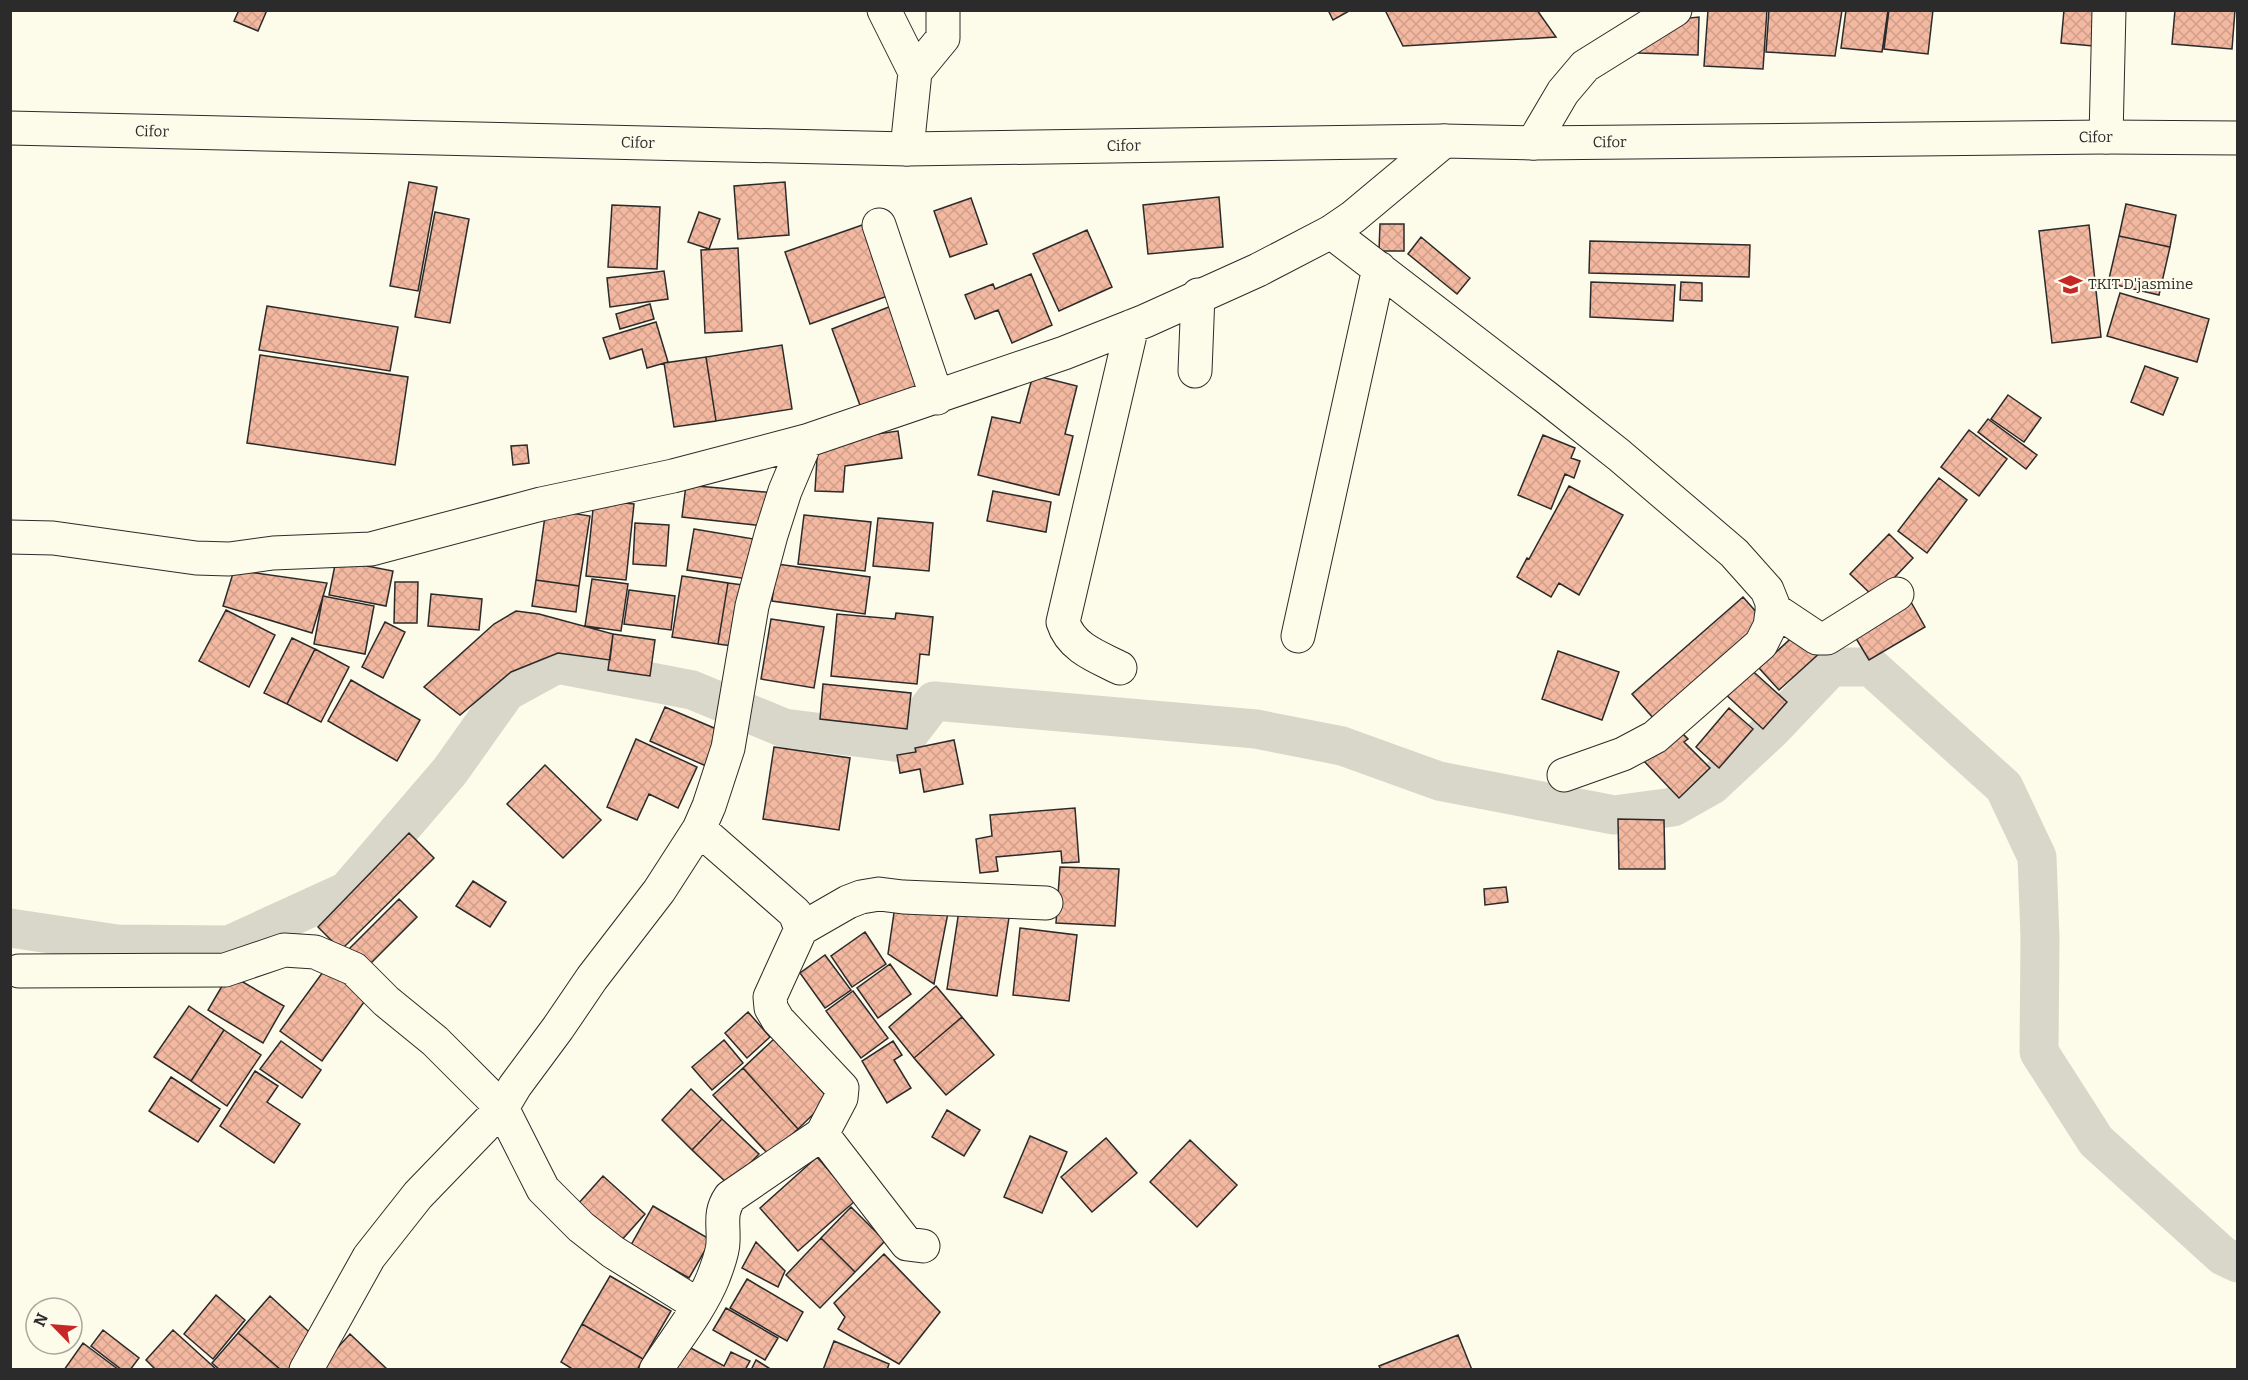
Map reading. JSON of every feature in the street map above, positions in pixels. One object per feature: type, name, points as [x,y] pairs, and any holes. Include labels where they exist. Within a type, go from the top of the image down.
[{"type":"street","points":[[884,10],[915,72],[907,149]]},
{"type":"street","points":[[915,72],[943,38],[943,10]]},
{"type":"street","points":[[1533,143],[1563,92],[1585,66],[1675,10]]},
{"type":"street","points":[[2106,137],[2109,10]]},
{"type":"street","name":"Cifor","points":[[10,128],[907,149],[1444,141],[1533,143],[2106,137],[2238,138]]},
{"type":"street","points":[[10,537],[53,538],[185,556],[229,559],[273,553],[371,549],[541,504],[673,476],[806,441],[1064,353],[1132,326],[1258,270],[1353,217],[1444,141]]},
{"type":"street","points":[[879,225],[937,398]]},
{"type":"street","points":[[1331,231],[1619,455],[1734,553],[1767,590],[1772,608],[1770,626],[1761,644],[1655,737],[1623,754],[1564,775]]},
{"type":"street","points":[[1298,636],[1379,268]]},
{"type":"street","points":[[1195,370],[1198,295]]},
{"type":"street","points":[[1120,668],[1086,651],[1067,634],[1063,622],[1132,326]]},
{"type":"street","points":[[306,1370],[369,1257],[418,1195],[502,1108],[515,1086],[592,978],[659,891],[699,829],[728,748],[752,606],[771,535],[785,491],[806,441]]},
{"type":"street","points":[[1772,608],[1817,638],[1827,638],[1897,594]]},
{"type":"street","points":[[699,829],[795,913],[801,929]]},
{"type":"street","points":[[656,1370],[712,1279],[723,1244],[721,1218],[723,1207],[730,1197],[822,1134],[841,1098],[842,1088],[778,1020],[771,1008],[770,997],[801,929],[848,902],[879,894],[1046,903]]},
{"type":"street","points":[[19,971],[225,970],[284,950],[315,952],[354,969],[386,1001],[435,1041],[502,1108],[543,1190],[581,1227],[613,1252],[698,1305]]},
{"type":"street","points":[[822,1134],[907,1244],[923,1246]]},
{"type":"building","points":[[239,10],[267,10],[258,31],[234,21]]},
{"type":"building","points":[[1328,10],[1351,10],[1333,20]]},
{"type":"building","points":[[1385,10],[1537,10],[1556,37],[1403,46]]},
{"type":"building","points":[[1708,10],[1767,10],[1763,69],[1704,66]]},
{"type":"building","points":[[1769,10],[1842,10],[1835,56],[1766,52]]},
{"type":"building","points":[[1846,10],[1888,10],[1882,52],[1841,48]]},
{"type":"building","points":[[1889,10],[1933,10],[1928,54],[1884,49]]},
{"type":"building","points":[[2064,10],[2108,10],[2104,47],[2061,43]]},
{"type":"building","points":[[2175,10],[2235,10],[2232,49],[2172,44]]},
{"type":"building","points":[[1699,17],[1698,55],[1639,53],[1653,28],[1670,20]]},
{"type":"building","points":[[409,182],[437,187],[418,291],[390,286]]},
{"type":"building","points":[[785,182],[789,235],[738,239],[734,186]]},
{"type":"building","points":[[1219,197],[1223,247],[1148,254],[1143,205]]},
{"type":"building","points":[[971,198],[987,244],[950,257],[934,211]]},
{"type":"building","points":[[2126,204],[2176,215],[2170,247],[2119,236]]},
{"type":"building","points":[[612,205],[660,207],[657,269],[608,267]]},
{"type":"building","points":[[435,212],[469,219],[450,323],[415,317]]},
{"type":"building","points":[[699,212],[720,219],[709,249],[688,242]]},
{"type":"building","points":[[868,223],[893,294],[810,324],[785,252]]},
{"type":"building","points":[[1380,224],[1404,224],[1404,251],[1379,251]]},
{"type":"building","name":"TKIT D'jasmine","points":[[2089,225],[2101,337],[2052,343],[2039,231]]},
{"type":"building","points":[[1087,230],[1112,287],[1059,311],[1033,254]]},
{"type":"building","points":[[2119,236],[2170,247],[2159,295],[2108,283]]},
{"type":"building","points":[[1421,237],[1470,278],[1457,294],[1408,254]]},
{"type":"building","points":[[1590,241],[1750,245],[1749,277],[1589,273]]},
{"type":"building","points":[[738,248],[742,331],[705,333],[701,250]]},
{"type":"building","points":[[664,271],[668,299],[610,307],[607,278]]},
{"type":"building","points":[[1031,274],[1052,325],[1012,343],[998,310],[975,319],[965,295],[993,284],[995,289]]},
{"type":"building","points":[[1591,282],[1675,285],[1673,321],[1590,317]]},
{"type":"building","points":[[1681,282],[1702,283],[1702,301],[1680,300]]},
{"type":"building","points":[[2120,293],[2209,319],[2197,362],[2107,336]]},
{"type":"building","points":[[650,304],[654,319],[620,329],[616,314]]},
{"type":"building","points":[[894,305],[923,385],[861,408],[832,329]]},
{"type":"building","points":[[267,306],[398,327],[390,371],[259,350]]},
{"type":"building","points":[[656,322],[668,362],[647,368],[642,349],[610,359],[603,338]]},
{"type":"building","points":[[782,345],[792,409],[716,421],[706,357]]},
{"type":"building","points":[[260,355],[408,377],[395,465],[247,443]]},
{"type":"building","points":[[706,357],[716,421],[674,427],[664,363]]},
{"type":"building","points":[[2145,366],[2178,378],[2163,415],[2131,402]]},
{"type":"building","points":[[1033,375],[1077,386],[1065,434],[1073,436],[1059,495],[978,475],[992,417],[1020,423]]},
{"type":"building","points":[[2008,395],[2041,418],[2024,442],[1991,419]]},
{"type":"building","points":[[1988,419],[2037,455],[2026,469],[1978,432]]},
{"type":"building","points":[[1969,430],[2007,459],[1979,496],[1941,467]]},
{"type":"building","points":[[898,431],[902,458],[845,466],[843,492],[815,491],[818,442]]},
{"type":"building","points":[[1543,435],[1575,448],[1571,458],[1580,461],[1574,478],[1565,474],[1551,509],[1518,495]]},
{"type":"building","points":[[527,445],[529,463],[513,465],[511,446]]},
{"type":"building","points":[[1939,478],[1967,500],[1927,553],[1898,531]]},
{"type":"building","points":[[686,485],[776,493],[772,527],[682,517]]},
{"type":"building","points":[[1569,486],[1623,515],[1579,595],[1559,583],[1551,597],[1517,577]]},
{"type":"building","points":[[993,491],[1051,502],[1046,532],[987,521]]},
{"type":"building","points":[[594,500],[634,504],[626,580],[586,576]]},
{"type":"building","points":[[546,509],[590,516],[579,586],[536,580]]},
{"type":"building","points":[[804,515],[871,522],[865,571],[798,564]]},
{"type":"building","points":[[878,518],[933,523],[929,571],[873,566]]},
{"type":"building","points":[[635,523],[669,525],[666,566],[633,564]]},
{"type":"building","points":[[694,529],[754,539],[748,579],[687,570]]},
{"type":"building","points":[[1889,534],[1913,558],[1875,598],[1850,574]]},
{"type":"building","points":[[336,560],[393,571],[386,606],[329,595]]},
{"type":"building","points":[[777,564],[870,577],[865,614],[772,601]]},
{"type":"building","points":[[234,570],[327,583],[312,633],[223,606]]},
{"type":"building","points":[[682,576],[728,583],[718,644],[672,637]]},
{"type":"building","points":[[592,579],[628,584],[621,631],[585,626]]},
{"type":"building","points":[[536,580],[579,586],[576,612],[532,606]]},
{"type":"building","points":[[395,582],[418,582],[417,623],[394,623]]},
{"type":"building","points":[[728,583],[750,586],[740,647],[718,644]]},
{"type":"building","points":[[629,590],[675,596],[671,630],[624,624]]},
{"type":"building","points":[[431,594],[482,599],[479,630],[428,626]]},
{"type":"building","points":[[323,596],[374,606],[365,654],[314,644]]},
{"type":"building","points":[[1743,597],[1765,622],[1654,719],[1632,694]]},
{"type":"building","points":[[1911,602],[1925,627],[1869,660],[1854,635]]},
{"type":"building","points":[[226,610],[275,635],[249,687],[199,661]]},
{"type":"building","points":[[516,611],[539,614],[613,634],[610,660],[558,653],[511,672],[460,715],[424,687],[494,624]]},
{"type":"building","points":[[896,613],[933,617],[929,655],[920,654],[917,684],[831,676],[837,614],[895,619]]},
{"type":"building","points":[[771,619],[824,627],[814,688],[761,679]]},
{"type":"building","points":[[385,622],[405,632],[383,678],[362,667]]},
{"type":"building","points":[[1801,629],[1822,651],[1779,690],[1759,668]]},
{"type":"building","points":[[613,634],[655,640],[650,676],[608,670]]},
{"type":"building","points":[[292,638],[315,649],[287,704],[264,693]]},
{"type":"building","points":[[315,649],[349,667],[321,722],[287,704]]},
{"type":"building","points":[[1558,651],[1619,672],[1602,720],[1542,699]]},
{"type":"building","points":[[1746,665],[1787,702],[1763,729],[1723,692]]},
{"type":"building","points":[[351,680],[420,720],[397,761],[328,721]]},
{"type":"building","points":[[823,684],[911,693],[907,729],[820,719]]},
{"type":"building","points":[[665,707],[721,731],[706,766],[650,741]]},
{"type":"building","points":[[1729,708],[1753,729],[1719,768],[1696,747]]},
{"type":"building","points":[[1674,725],[1688,739],[1684,742],[1710,768],[1679,798],[1641,758]]},
{"type":"building","points":[[636,739],[697,767],[678,808],[649,794],[637,820],[607,807]]},
{"type":"building","points":[[954,740],[963,784],[924,792],[920,769],[900,773],[897,755],[916,752],[915,748]]},
{"type":"building","points":[[774,747],[850,758],[839,830],[763,819]]},
{"type":"building","points":[[545,765],[601,820],[563,858],[507,804]]},
{"type":"building","points":[[1075,808],[1079,862],[1062,863],[1061,851],[996,857],[998,871],[980,873],[976,839],[992,836],[990,815]]},
{"type":"building","points":[[1618,819],[1664,820],[1665,869],[1619,869]]},
{"type":"building","points":[[409,833],[434,858],[341,950],[318,927]]},
{"type":"building","points":[[1060,867],[1119,869],[1115,926],[1056,923]]},
{"type":"building","points":[[473,881],[506,902],[490,927],[456,906]]},
{"type":"building","points":[[1506,887],[1508,902],[1485,905],[1484,889]]},
{"type":"building","points":[[399,899],[417,917],[365,969],[347,951]]},
{"type":"building","points":[[960,904],[1010,911],[997,996],[947,989]]},
{"type":"building","points":[[895,906],[948,913],[934,984],[888,954]]},
{"type":"building","points":[[1020,928],[1077,935],[1069,1001],[1013,995]]},
{"type":"building","points":[[865,932],[886,964],[852,987],[831,956]]},
{"type":"building","points":[[825,955],[851,990],[825,1008],[800,973]]},
{"type":"building","points":[[890,964],[911,994],[878,1018],[857,988]]},
{"type":"building","points":[[328,965],[369,995],[322,1061],[280,1031]]},
{"type":"building","points":[[229,974],[284,1006],[263,1043],[208,1010]]},
{"type":"building","points":[[936,986],[962,1017],[914,1058],[889,1027]]},
{"type":"building","points":[[853,991],[888,1038],[861,1058],[826,1011]]},
{"type":"building","points":[[189,1006],[224,1030],[191,1081],[154,1057]]},
{"type":"building","points":[[748,1012],[770,1037],[747,1058],[725,1033]]},
{"type":"building","points":[[962,1017],[994,1055],[946,1095],[914,1058]]},
{"type":"building","points":[[224,1030],[261,1055],[227,1106],[191,1081]]},
{"type":"building","points":[[774,1039],[829,1099],[798,1129],[743,1068]]},
{"type":"building","points":[[724,1040],[743,1063],[712,1090],[692,1067]]},
{"type":"building","points":[[281,1041],[321,1070],[302,1098],[260,1069]]},
{"type":"building","points":[[893,1041],[902,1055],[894,1060],[911,1088],[887,1103],[862,1061]]},
{"type":"building","points":[[743,1068],[798,1129],[769,1155],[713,1095]]},
{"type":"building","points":[[255,1071],[278,1086],[267,1102],[300,1124],[274,1163],[220,1126]]},
{"type":"building","points":[[171,1077],[220,1109],[198,1142],[149,1111]]},
{"type":"building","points":[[691,1089],[722,1119],[692,1150],[662,1120]]},
{"type":"building","points":[[947,1110],[980,1130],[964,1156],[932,1137]]},
{"type":"building","points":[[722,1119],[759,1154],[729,1185],[692,1150]]},
{"type":"building","points":[[1030,1136],[1067,1152],[1042,1213],[1004,1197]]},
{"type":"building","points":[[1106,1138],[1137,1173],[1092,1212],[1061,1177]]},
{"type":"building","points":[[1190,1140],[1237,1185],[1197,1227],[1150,1182]]},
{"type":"building","points":[[817,1157],[855,1201],[798,1251],[760,1208]]},
{"type":"building","points":[[603,1176],[645,1214],[620,1242],[578,1204]]},
{"type":"building","points":[[653,1206],[711,1240],[689,1278],[631,1245]]},
{"type":"building","points":[[851,1207],[885,1241],[855,1272],[821,1238]]},
{"type":"building","points":[[821,1238],[855,1272],[820,1308],[786,1275]]},
{"type":"building","points":[[756,1242],[785,1271],[778,1287],[742,1268]]},
{"type":"building","points":[[884,1254],[940,1312],[899,1364],[838,1329],[845,1317],[834,1303]]},
{"type":"building","points":[[610,1276],[671,1311],[643,1359],[582,1324]]},
{"type":"building","points":[[747,1279],[803,1312],[787,1341],[730,1308]]},
{"type":"building","points":[[216,1295],[245,1320],[213,1359],[184,1334]]},
{"type":"building","points":[[270,1296],[319,1341],[294,1370],[281,1370],[238,1333]]},
{"type":"building","points":[[726,1308],[778,1338],[765,1360],[713,1330]]},
{"type":"building","points":[[582,1324],[643,1359],[637,1370],[574,1370],[561,1362]]},
{"type":"building","points":[[103,1330],[139,1358],[130,1370],[122,1370],[91,1346]]},
{"type":"building","points":[[173,1330],[217,1370],[156,1370],[146,1360]]},
{"type":"building","points":[[238,1333],[281,1370],[220,1370],[212,1363]]},
{"type":"building","points":[[350,1334],[388,1370],[317,1370]]},
{"type":"building","points":[[1458,1335],[1472,1370],[1381,1370],[1379,1366]]},
{"type":"building","points":[[834,1341],[889,1364],[887,1370],[823,1370]]},
{"type":"building","points":[[84,1344],[119,1370],[64,1370],[74,1356],[84,1356]]},
{"type":"building","points":[[687,1346],[724,1366],[731,1352],[750,1361],[745,1370],[674,1370]]},
{"type":"building","points":[[756,1360],[772,1370],[751,1370]]},
{"type":"waterway","points":[[10,928],[117,944],[229,945],[347,891],[450,771],[506,692],[557,664],[692,690],[784,728],[902,743],[934,701],[1256,729],[1342,746],[1439,781],[1614,815],[1673,807],[1712,785],[1771,730],[1831,667],[1871,667],[2004,787],[2037,857],[2040,938],[2039,1052],[2096,1141],[2223,1256],[2238,1263]]},
{"type":"place","name":"TKIT D'jasmine","points":[[2070,284]]}]
